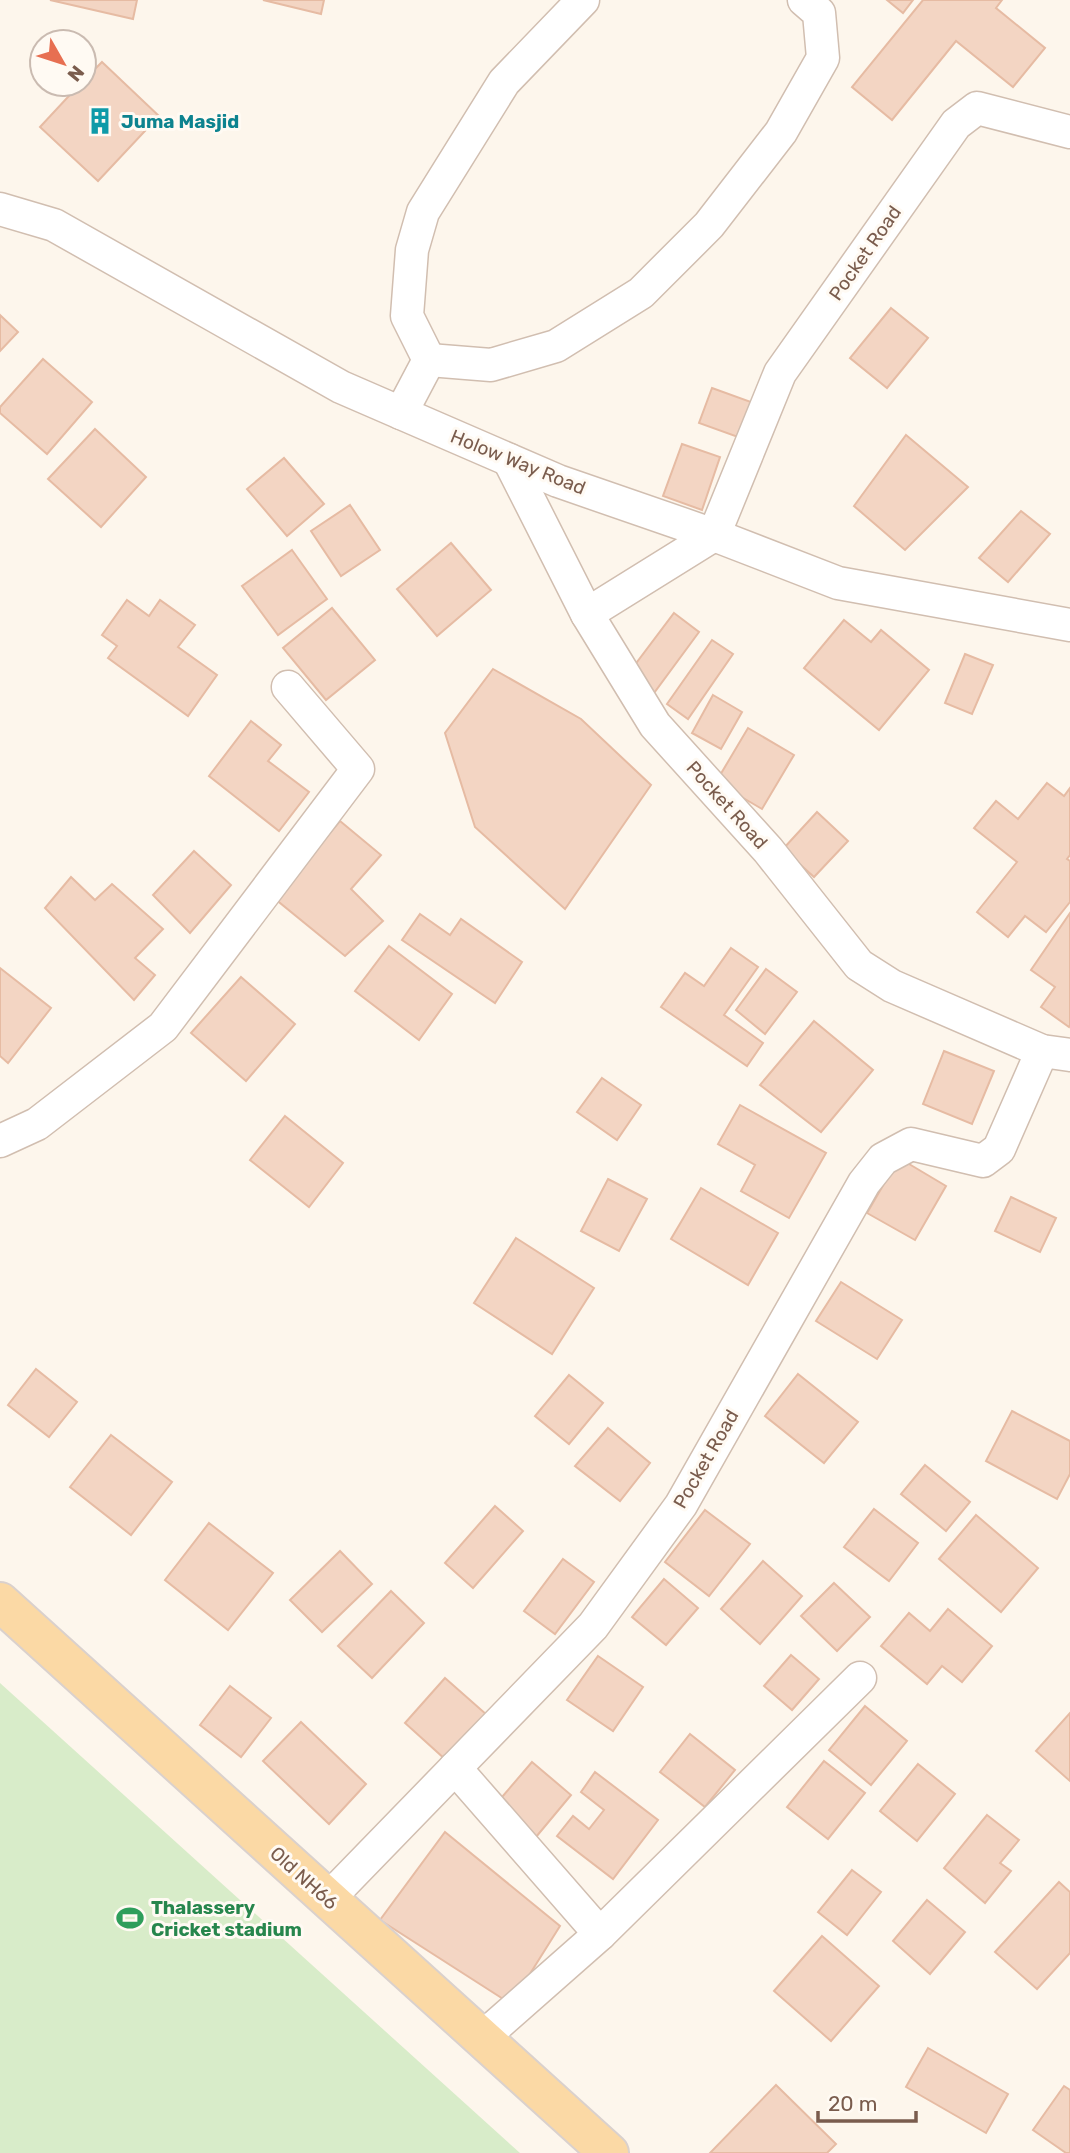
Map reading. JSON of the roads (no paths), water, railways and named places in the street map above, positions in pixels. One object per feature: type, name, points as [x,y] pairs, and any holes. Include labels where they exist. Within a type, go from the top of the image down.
[{"type":"main road","name":"Old NH66","points":[[0,1602],[609,2153]]},
{"type":"street","points":[[429,359],[407,316],[412,250],[423,212],[504,82],[583,0]]},
{"type":"street","points":[[429,359],[491,365],[556,346],[641,292],[709,225],[780,132],[823,58],[819,13],[804,0]]},
{"type":"street","name":"Pocket Road","points":[[714,535],[780,373],[956,124],[977,108],[1070,132]]},
{"type":"street","name":"Holow Way Road","points":[[0,209],[54,225],[341,387],[558,481],[714,535],[838,583],[1070,625]]},
{"type":"street","points":[[401,413],[429,359]]},
{"type":"street","name":"Pocket Road","points":[[328,1899],[593,1626],[681,1505],[864,1183],[883,1159],[911,1144],[983,1161],[999,1149],[1056,1053],[892,986],[859,965],[768,850],[655,725],[587,614],[509,460]]},
{"type":"street","points":[[587,614],[714,535]]},
{"type":"street","points":[[0,1141],[37,1124],[163,1027],[358,769],[288,687]]},
{"type":"street","points":[[482,2038],[600,1934],[860,1678]]},
{"type":"street","points":[[455,1768],[600,1934]]},
{"type":"place","name":"Juma Masjid","points":[[100,121]]},
{"type":"place","name":"Thalassery Cricket stadium","points":[[130,1918]]}]
